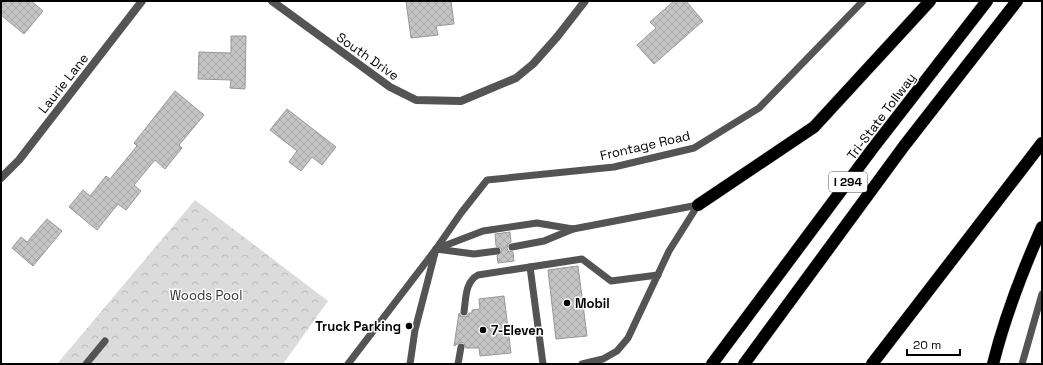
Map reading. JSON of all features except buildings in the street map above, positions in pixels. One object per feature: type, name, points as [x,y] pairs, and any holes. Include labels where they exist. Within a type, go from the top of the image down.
[{"type":"highway","points":[[698,205],[814,127],[930,1]]},
{"type":"highway","name":"Tri-State Tollway","points":[[712,364],[873,148],[987,1]]},
{"type":"highway","name":"I 294","points":[[744,364],[904,146],[1017,1]]},
{"type":"highway","points":[[872,364],[1042,143]]},
{"type":"highway","points":[[994,364],[1001,331],[1018,281],[1042,227]]},
{"type":"street","name":"Laurie Lane","points":[[1,178],[19,160],[142,1]]},
{"type":"street","name":"South Drive","points":[[272,1],[390,87],[416,100],[461,101],[516,78],[533,64],[557,37],[585,1]]},
{"type":"lane","name":"Frontage Road","points":[[348,364],[487,180],[614,166],[694,148],[759,108],[863,1]]},
{"type":"lane","points":[[512,247],[544,241],[574,229],[698,205]]},
{"type":"lane","points":[[582,364],[603,359],[617,351],[628,338],[669,251],[698,205]]},
{"type":"lane","points":[[436,248],[483,231],[521,225],[537,223],[574,229]]},
{"type":"lane","points":[[436,248],[474,254],[497,251]]},
{"type":"lane","points":[[410,364],[414,330],[436,248]]},
{"type":"lane","points":[[464,312],[467,288],[472,278],[478,275],[582,259],[611,281],[658,275]]},
{"type":"lane","points":[[530,267],[543,364]]},
{"type":"lane","points":[[1022,364],[1042,294]]},
{"type":"lane","points":[[86,364],[105,341]]},
{"type":"lane","points":[[458,364],[461,347]]},
{"type":"green space","name":"Woods Pool","points":[[195,200],[328,301],[283,364],[57,364]]},
{"type":"place","name":"Mobil","points":[[567,303]]},
{"type":"place","name":"Truck Parking","points":[[409,326]]},
{"type":"place","name":"7-Eleven","points":[[483,330]]}]
